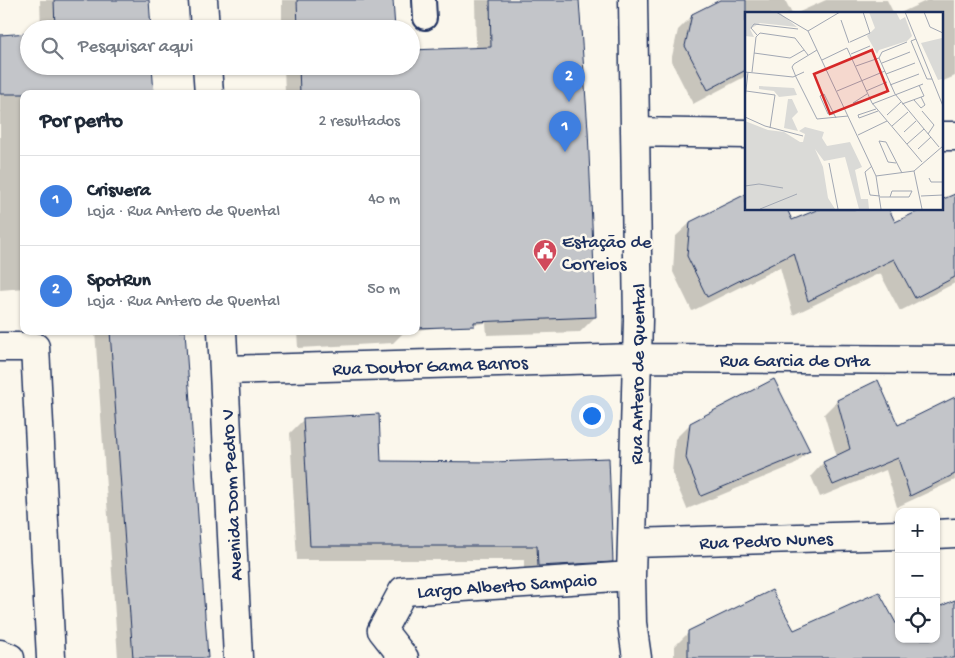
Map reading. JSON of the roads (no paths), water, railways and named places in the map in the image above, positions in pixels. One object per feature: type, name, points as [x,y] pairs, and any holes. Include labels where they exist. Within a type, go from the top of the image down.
[{"type":"street","points":[[203,0],[204,20]]},
{"type":"street","name":"Rua Antero de Quental","points":[[633,0],[638,320],[631,576],[632,623],[636,658]]},
{"type":"street","points":[[208,75],[209,90]]},
{"type":"street","points":[[635,132],[745,134]]},
{"type":"street","points":[[942,136],[955,136]]},
{"type":"street","name":"Avenida Dom Pedro V","points":[[222,335],[238,658]]},
{"type":"street","points":[[0,347],[35,347],[50,658]]},
{"type":"street","name":"Rua Garcia de Orta","points":[[636,358],[955,360]]},
{"type":"street","name":"Rua Doutor Gama Barros","points":[[224,370],[636,358]]},
{"type":"street","points":[[940,534],[955,533]]},
{"type":"street","name":"Rua Pedro Nunes","points":[[633,543],[895,535]]},
{"type":"street","name":"Largo Alberto Sampaio","points":[[404,658],[382,630],[403,590],[631,576]]},
{"type":"street","points":[[0,654],[10,658]]},
{"type":"place","name":"SpotRun","points":[[569,102]]},
{"type":"place","name":"Crisvera","points":[[565,152]]},
{"type":"place","name":"Estação de Correios","points":[[545,272]]}]
